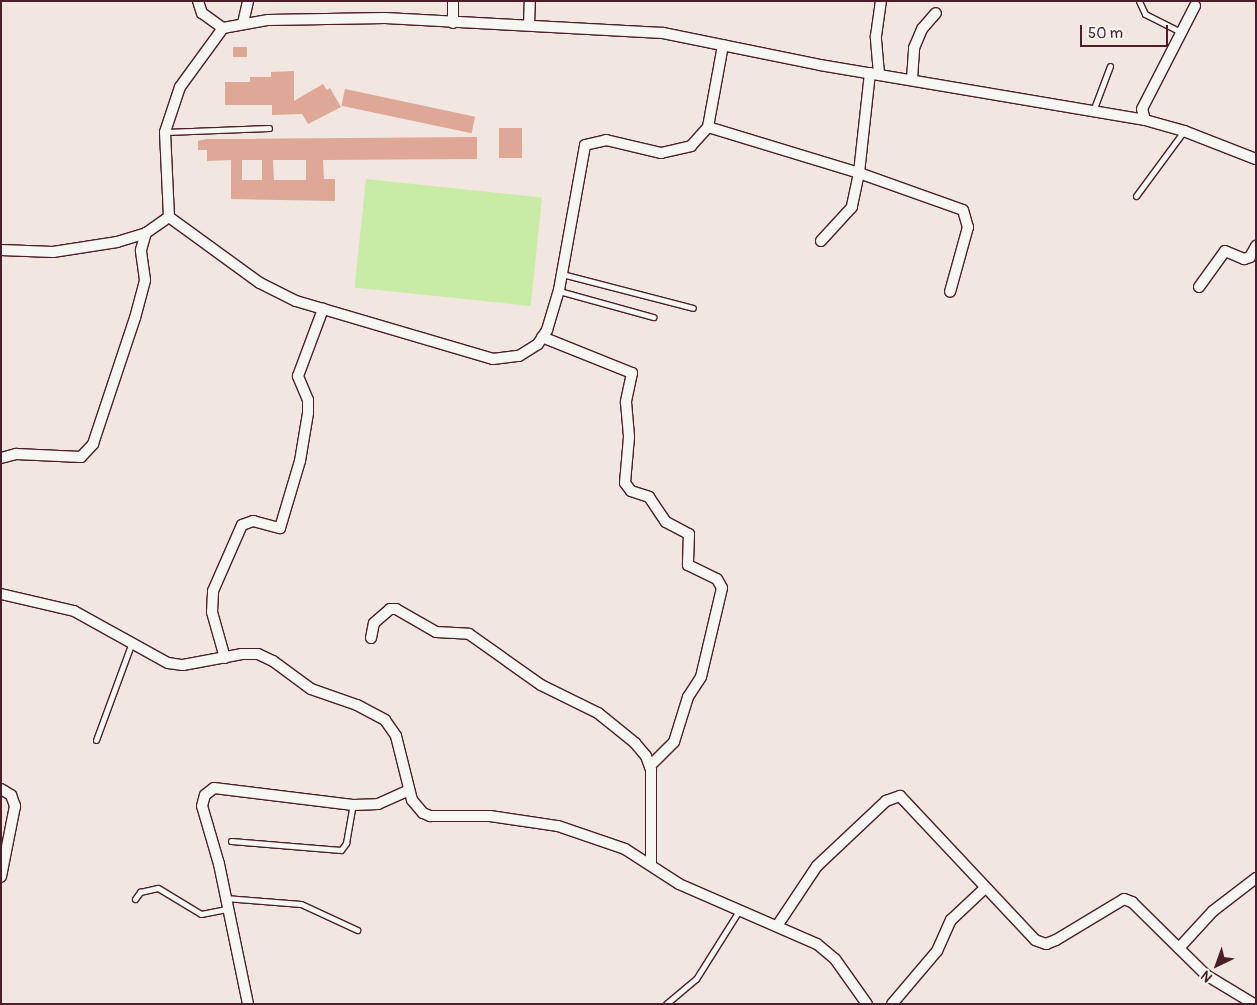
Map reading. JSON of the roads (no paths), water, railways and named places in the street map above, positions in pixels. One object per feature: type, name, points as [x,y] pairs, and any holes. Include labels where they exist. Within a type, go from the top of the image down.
[{"type":"street","points":[[198,1],[202,13],[223,28]]},
{"type":"street","points":[[243,23],[248,1]]},
{"type":"street","points":[[453,1],[454,22]]},
{"type":"street","points":[[529,25],[530,1]]},
{"type":"street","points":[[821,241],[852,207],[874,73],[876,36],[881,1]]},
{"type":"street","points":[[1145,120],[1142,109],[1196,6]]},
{"type":"street","points":[[912,80],[914,48],[922,29],[936,13]]},
{"type":"street","points":[[169,217],[165,132],[180,87],[223,28],[243,23],[385,18],[663,33],[912,80],[1145,120],[1184,131],[1256,160]]},
{"type":"street","points":[[169,217],[260,283],[296,301],[493,359],[519,356],[542,337],[559,290],[585,146],[606,140],[668,153],[691,146],[708,127],[723,45]]},
{"type":"street","points":[[708,127],[859,173],[963,210],[968,227],[950,292]]},
{"type":"street","points":[[1,250],[53,252],[117,242],[146,233],[169,217]]},
{"type":"street","points":[[1,458],[16,454],[81,457],[93,444],[135,318],[145,280],[141,250],[146,233]]},
{"type":"street","points":[[1199,287],[1225,251],[1244,259],[1250,257],[1256,246]]},
{"type":"street","points":[[226,658],[212,612],[213,591],[242,525],[253,521],[280,528],[300,461],[308,413],[308,400],[298,376],[323,309]]},
{"type":"street","points":[[542,337],[632,373],[626,402],[629,437],[625,483],[631,491],[649,497],[666,522],[689,534],[688,565],[717,579],[722,588],[701,677],[688,697],[674,742],[650,766]]},
{"type":"street","points":[[1,594],[74,611],[148,655],[176,664],[258,654],[273,661],[311,689],[357,705],[385,720],[396,736],[412,800],[430,816],[490,816],[558,826],[625,849],[678,884],[740,908],[817,944],[835,959],[867,1004]]},
{"type":"street","points":[[371,638],[374,623],[390,608],[436,632],[469,634],[541,685],[598,714],[635,744],[650,766],[651,865]]},
{"type":"street","points":[[248,1004],[219,864],[202,806],[208,790],[214,788],[353,804],[378,804],[409,790]]},
{"type":"street","points":[[1,789],[11,795],[15,806],[1,877]]},
{"type":"street","points":[[777,926],[817,866],[892,797],[900,796],[907,801],[985,888],[1035,940],[1046,944],[1124,899],[1132,902],[1206,975],[1255,1004]]},
{"type":"street","points":[[1179,948],[1213,911],[1256,878]]},
{"type":"street","points":[[892,1004],[937,951],[951,920],[985,888]]},
{"type":"lane","points":[[1139,1],[1145,14],[1181,32]]},
{"type":"lane","points":[[1093,111],[1110,66]]},
{"type":"lane","points":[[165,132],[269,128]]},
{"type":"lane","points":[[1136,196],[1184,131]]},
{"type":"lane","points":[[562,274],[693,308]]},
{"type":"lane","points":[[559,290],[653,317]]},
{"type":"lane","points":[[96,740],[132,645]]},
{"type":"lane","points":[[231,841],[341,850],[346,843],[353,804]]},
{"type":"lane","points":[[135,899],[140,892],[158,888],[201,914],[228,909]]},
{"type":"lane","points":[[225,898],[301,904],[357,930]]},
{"type":"lane","points":[[666,1004],[696,979],[740,908]]}]
